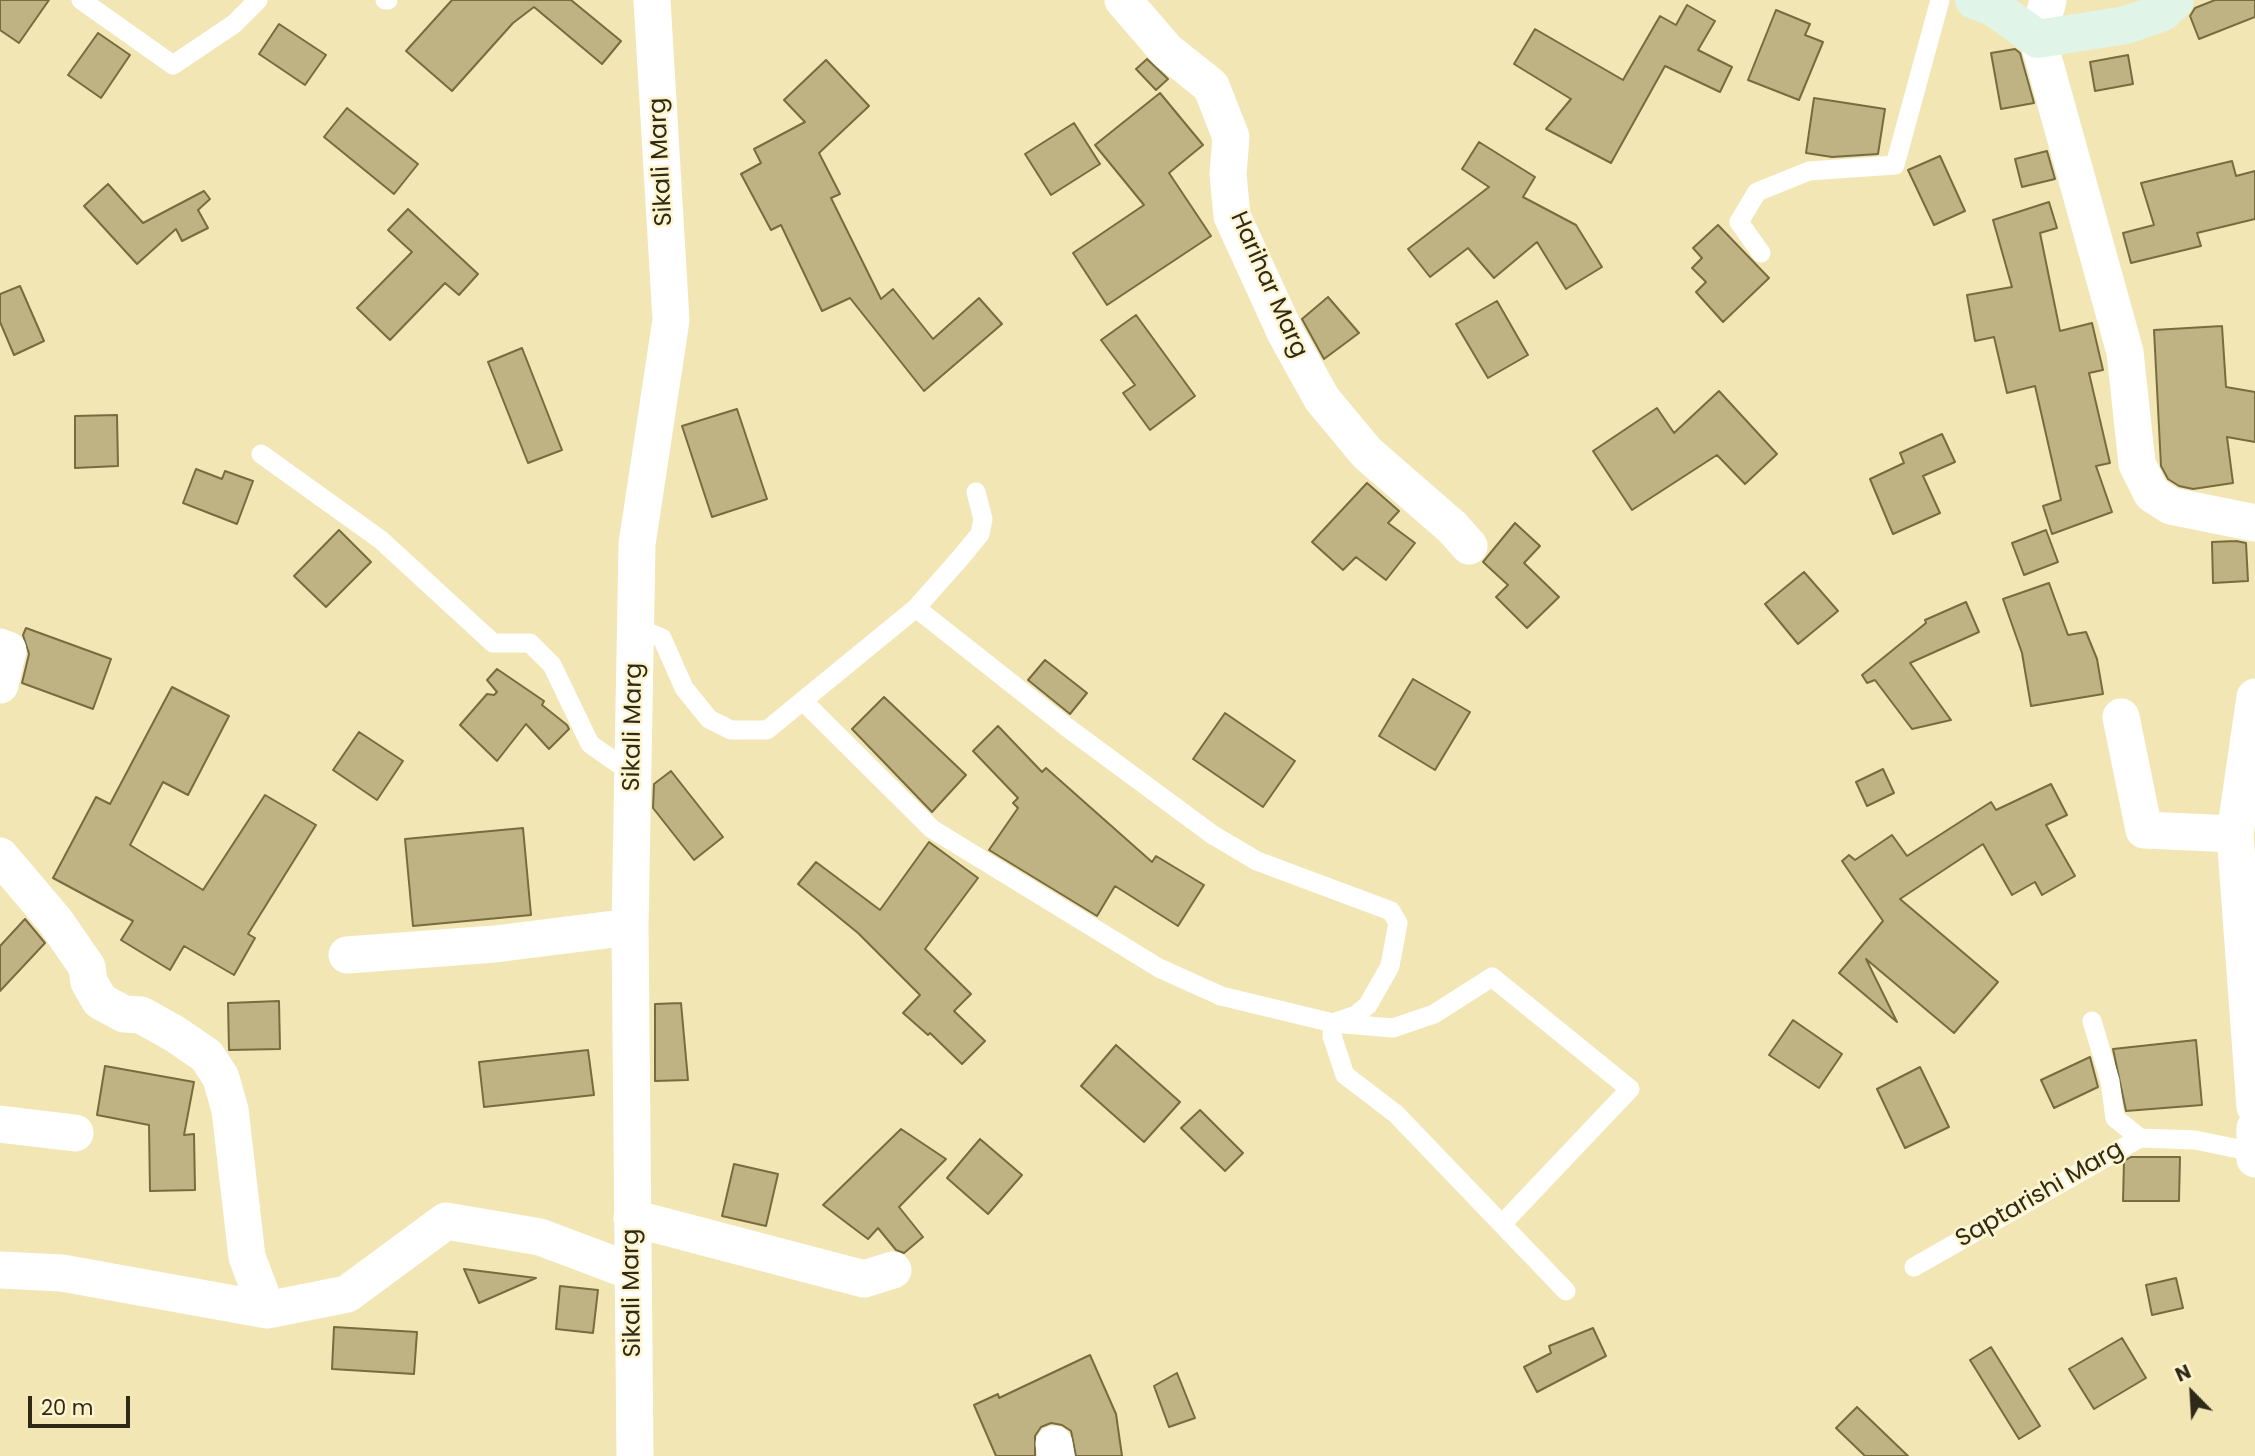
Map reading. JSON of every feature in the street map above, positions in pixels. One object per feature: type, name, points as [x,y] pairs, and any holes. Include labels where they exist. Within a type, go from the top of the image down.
[{"type":"street","name":"Sikali Marg","points":[[635,1456],[630,927],[637,544],[671,320],[652,0]]},
{"type":"street","name":"Harihar Marg","points":[[1123,0],[1167,51],[1211,86],[1231,137],[1228,174],[1232,216],[1271,302],[1322,399],[1367,453],[1452,527],[1469,546]]},
{"type":"street","points":[[1974,0],[1993,7],[2038,39],[2126,25],[2163,12],[2175,0]]},
{"type":"street","points":[[2048,0],[2038,39],[2125,352],[2137,464],[2152,494],[2171,506],[2255,523]]},
{"type":"street","points":[[0,647],[8,650],[0,685]]},
{"type":"street","points":[[2255,697],[2235,834],[2248,926],[2255,1107]]},
{"type":"street","points":[[2121,717],[2144,830],[2235,834]]},
{"type":"street","points":[[0,856],[56,922],[87,967],[89,982],[100,1001],[124,1014],[141,1015],[175,1034],[207,1056],[221,1078],[230,1110],[247,1257],[267,1310]]},
{"type":"street","points":[[347,955],[495,944],[630,927]]},
{"type":"street","points":[[0,1124],[75,1133]]},
{"type":"street","points":[[632,1218],[864,1279],[892,1270]]},
{"type":"street","points":[[0,1270],[62,1273],[267,1310],[347,1293],[446,1221],[541,1237],[633,1272]]},
{"type":"lane","points":[[81,0],[173,65],[234,23],[258,0]]},
{"type":"lane","points":[[1761,253],[1739,222],[1758,192],[1808,171],[1895,165],[1940,0]]},
{"type":"lane","points":[[261,454],[381,540],[493,643],[530,643],[552,665],[590,744],[633,774]]},
{"type":"lane","points":[[635,627],[662,638],[684,688],[709,719],[731,730],[767,730],[916,608],[980,534],[983,519],[976,492]]},
{"type":"lane","points":[[916,608],[1068,728],[1213,835],[1257,861],[1391,911],[1398,922],[1390,966],[1368,1004],[1356,1015],[1332,1023]]},
{"type":"lane","points":[[804,702],[932,829],[1159,968],[1221,996],[1332,1023],[1393,1028],[1434,1014],[1492,977],[1630,1088],[1502,1224]]},
{"type":"lane","points":[[2092,1021],[2110,1081],[2115,1118],[2140,1138]]},
{"type":"lane","points":[[1332,1023],[1332,1036],[1345,1075],[1396,1114],[1566,1291]]},
{"type":"lane","name":"Saptarishi Marg","points":[[1914,1267],[2140,1138],[2254,1146]]},
{"type":"building","points":[[0,0],[49,0],[19,43],[0,30]]},
{"type":"building","points":[[452,0],[571,0],[621,41],[602,64],[534,7],[513,23],[452,91],[406,51]]},
{"type":"building","points":[[2215,0],[2255,0],[2255,17],[2199,39],[2190,16],[2195,8]]},
{"type":"building","points":[[1687,5],[1715,21],[1698,50],[1732,67],[1720,92],[1665,66],[1611,163],[1546,129],[1571,99],[1514,64],[1535,29],[1623,80],[1660,16],[1676,25]]},
{"type":"building","points":[[1776,10],[1810,24],[1805,35],[1823,42],[1799,100],[1748,80]]},
{"type":"building","points":[[279,24],[326,55],[305,85],[259,54]]},
{"type":"building","points":[[98,33],[130,55],[101,98],[68,75]]},
{"type":"building","points":[[2015,49],[2020,53],[2034,103],[2001,109],[1991,53]]},
{"type":"building","points":[[2128,55],[2133,84],[2095,91],[2090,62]]},
{"type":"building","points":[[1147,59],[1168,79],[1156,90],[1136,69]]},
{"type":"building","points":[[826,60],[869,106],[819,153],[840,194],[831,198],[881,299],[893,289],[933,339],[979,298],[1002,324],[924,391],[850,298],[822,311],[781,225],[771,230],[741,174],[761,163],[754,149],[805,122],[784,100]]},
{"type":"building","points":[[1160,93],[1203,145],[1169,173],[1211,236],[1107,305],[1073,253],[1144,205],[1095,145]]},
{"type":"building","points":[[1814,98],[1885,109],[1878,154],[1832,157],[1806,153]]},
{"type":"building","points":[[347,108],[418,164],[394,194],[324,137]]},
{"type":"building","points":[[1074,123],[1100,164],[1051,195],[1025,154]]},
{"type":"building","points":[[1479,142],[1535,177],[1523,197],[1576,225],[1602,267],[1566,289],[1537,242],[1494,278],[1468,248],[1430,277],[1408,249],[1489,187],[1462,169]]},
{"type":"building","points":[[2047,151],[2055,179],[2022,187],[2015,159]]},
{"type":"building","points":[[1940,156],[1965,211],[1934,225],[1908,170]]},
{"type":"building","points":[[2232,161],[2236,176],[2255,171],[2255,219],[2197,233],[2201,246],[2131,263],[2123,233],[2154,225],[2141,183]]},
{"type":"building","points":[[108,184],[143,223],[204,191],[210,199],[198,210],[208,228],[182,241],[176,229],[137,264],[84,206]]},
{"type":"building","points":[[2049,202],[2057,228],[2040,233],[2060,331],[2092,323],[2103,370],[2089,373],[2110,463],[2096,466],[2112,512],[2052,534],[2043,506],[2061,500],[2035,386],[2007,393],[1994,337],[1975,341],[1967,295],[2012,287],[1993,220]]},
{"type":"building","points":[[408,209],[478,274],[459,295],[445,283],[390,340],[357,308],[412,252],[388,230]]},
{"type":"building","points":[[1718,225],[1769,278],[1723,322],[1696,292],[1706,282],[1692,268],[1702,258],[1693,248]]},
{"type":"building","points":[[20,286],[44,341],[14,355],[0,322],[0,294]]},
{"type":"building","points":[[1328,297],[1359,333],[1324,359],[1302,319]]},
{"type":"building","points":[[1497,301],[1528,355],[1488,378],[1456,324]]},
{"type":"building","points":[[1136,315],[1195,396],[1150,430],[1123,393],[1135,385],[1101,340]]},
{"type":"building","points":[[2222,326],[2226,387],[2255,392],[2255,442],[2227,437],[2233,483],[2193,489],[2179,486],[2168,479],[2161,466],[2154,330]]},
{"type":"building","points":[[522,348],[562,450],[528,463],[488,362]]},
{"type":"building","points":[[1719,391],[1777,454],[1745,484],[1717,455],[1632,510],[1593,451],[1657,408],[1674,433]]},
{"type":"building","points":[[737,409],[767,499],[712,517],[682,426]]},
{"type":"building","points":[[117,415],[118,466],[75,468],[75,416]]},
{"type":"building","points":[[1942,434],[1955,462],[1923,476],[1940,513],[1893,534],[1870,479],[1904,463],[1900,453]]},
{"type":"building","points":[[196,469],[222,479],[225,471],[253,481],[237,524],[183,503]]},
{"type":"building","points":[[1367,483],[1399,511],[1388,523],[1415,543],[1386,580],[1356,557],[1343,570],[1312,542]]},
{"type":"building","points":[[1515,523],[1540,546],[1524,563],[1559,597],[1527,628],[1496,597],[1508,585],[1483,562]]},
{"type":"building","points":[[339,530],[371,562],[326,607],[294,576]]},
{"type":"building","points":[[2046,530],[2058,562],[2024,575],[2012,543]]},
{"type":"building","points":[[2212,542],[2246,543],[2248,581],[2213,583]]},
{"type":"building","points":[[1804,572],[1838,611],[1798,644],[1765,604]]},
{"type":"building","points":[[2049,583],[2068,635],[2086,632],[2097,659],[2103,694],[2031,706],[2022,653],[2003,599]]},
{"type":"building","points":[[1966,602],[1979,632],[1910,663],[1951,720],[1912,729],[1875,680],[1867,683],[1862,675],[1926,623],[1925,620]]},
{"type":"building","points":[[26,628],[111,659],[93,709],[22,683],[29,654],[23,635]]},
{"type":"building","points":[[1045,660],[1087,693],[1070,714],[1028,680]]},
{"type":"building","points":[[497,669],[544,701],[542,705],[567,725],[569,729],[549,749],[526,724],[497,761],[460,725],[487,694],[494,695],[497,692],[487,680]]},
{"type":"building","points":[[1413,679],[1470,712],[1435,770],[1379,736]]},
{"type":"building","points":[[172,687],[229,716],[188,795],[163,782],[130,845],[203,890],[265,795],[316,825],[248,934],[255,938],[234,975],[184,946],[170,970],[121,940],[133,921],[53,878],[96,797],[110,804]]},
{"type":"building","points":[[884,697],[966,775],[932,812],[852,729]]},
{"type":"building","points":[[1225,713],[1295,761],[1263,807],[1193,759]]},
{"type":"building","points":[[998,726],[1042,772],[1046,768],[1152,862],[1156,856],[1204,885],[1178,926],[1115,886],[1097,916],[989,850],[1018,808],[1013,803],[1018,798],[973,751]]},
{"type":"building","points":[[359,732],[403,761],[377,800],[333,770]]},
{"type":"building","points":[[1883,769],[1894,793],[1867,806],[1856,782]]},
{"type":"building","points":[[671,771],[723,837],[694,860],[653,808],[654,784]]},
{"type":"building","points":[[2051,784],[2067,815],[2046,825],[2075,876],[2042,895],[2035,882],[2012,895],[1983,844],[1900,899],[1998,982],[1954,1033],[1866,959],[1897,1022],[1839,973],[1883,921],[1842,861],[1849,855],[1855,860],[1892,835],[1907,856],[1991,802],[1996,810]]},
{"type":"building","points":[[523,828],[531,915],[413,926],[405,839]]},
{"type":"building","points":[[929,842],[978,878],[925,949],[971,994],[954,1011],[985,1041],[962,1064],[930,1033],[928,1035],[903,1013],[920,995],[858,933],[798,884],[816,862],[880,910]]},
{"type":"building","points":[[25,919],[45,943],[0,991],[0,946]]},
{"type":"building","points":[[279,1001],[280,1049],[229,1050],[228,1003]]},
{"type":"building","points":[[681,1003],[688,1080],[655,1081],[655,1004]]},
{"type":"building","points":[[1793,1020],[1842,1054],[1819,1088],[1769,1055]]},
{"type":"building","points":[[2196,1040],[2202,1105],[2126,1111],[2113,1049]]},
{"type":"building","points":[[1116,1045],[1180,1102],[1144,1142],[1081,1086]]},
{"type":"building","points":[[588,1050],[594,1095],[484,1107],[479,1062]]},
{"type":"building","points":[[2090,1057],[2098,1087],[2054,1108],[2041,1080]]},
{"type":"building","points":[[105,1066],[194,1082],[184,1135],[194,1134],[195,1190],[150,1191],[149,1125],[97,1115]]},
{"type":"building","points":[[1920,1067],[1949,1127],[1905,1148],[1877,1089]]},
{"type":"building","points":[[1200,1110],[1243,1153],[1225,1171],[1181,1128]]},
{"type":"building","points":[[901,1129],[946,1159],[899,1207],[923,1237],[904,1253],[896,1250],[878,1228],[868,1239],[823,1205]]},
{"type":"building","points":[[980,1139],[1022,1175],[988,1214],[947,1178]]},
{"type":"building","points":[[2131,1157],[2180,1157],[2179,1201],[2123,1201],[2124,1161]]},
{"type":"building","points":[[734,1164],[778,1174],[766,1226],[722,1216]]},
{"type":"building","points":[[464,1269],[536,1278],[479,1303]]},
{"type":"building","points":[[2176,1278],[2183,1308],[2152,1315],[2146,1285]]},
{"type":"building","points":[[560,1286],[598,1290],[593,1333],[556,1329]]},
{"type":"building","points":[[334,1327],[417,1332],[414,1374],[332,1369]]},
{"type":"building","points":[[1593,1328],[1606,1356],[1537,1392],[1524,1367],[1551,1353],[1549,1346]]},
{"type":"building","points":[[2122,1338],[2146,1378],[2094,1409],[2069,1369]]},
{"type":"building","points":[[1991,1347],[2040,1426],[2019,1439],[1970,1360]]},
{"type":"building","points":[[1090,1355],[1116,1414],[1122,1456],[1076,1456],[1071,1431],[1062,1425],[1051,1423],[1041,1427],[1035,1436],[1035,1456],[996,1456],[974,1405],[998,1394],[999,1398]]},
{"type":"building","points":[[1177,1373],[1195,1418],[1169,1427],[1154,1386]]},
{"type":"building","points":[[1857,1407],[1908,1456],[1865,1456],[1836,1428]]}]
